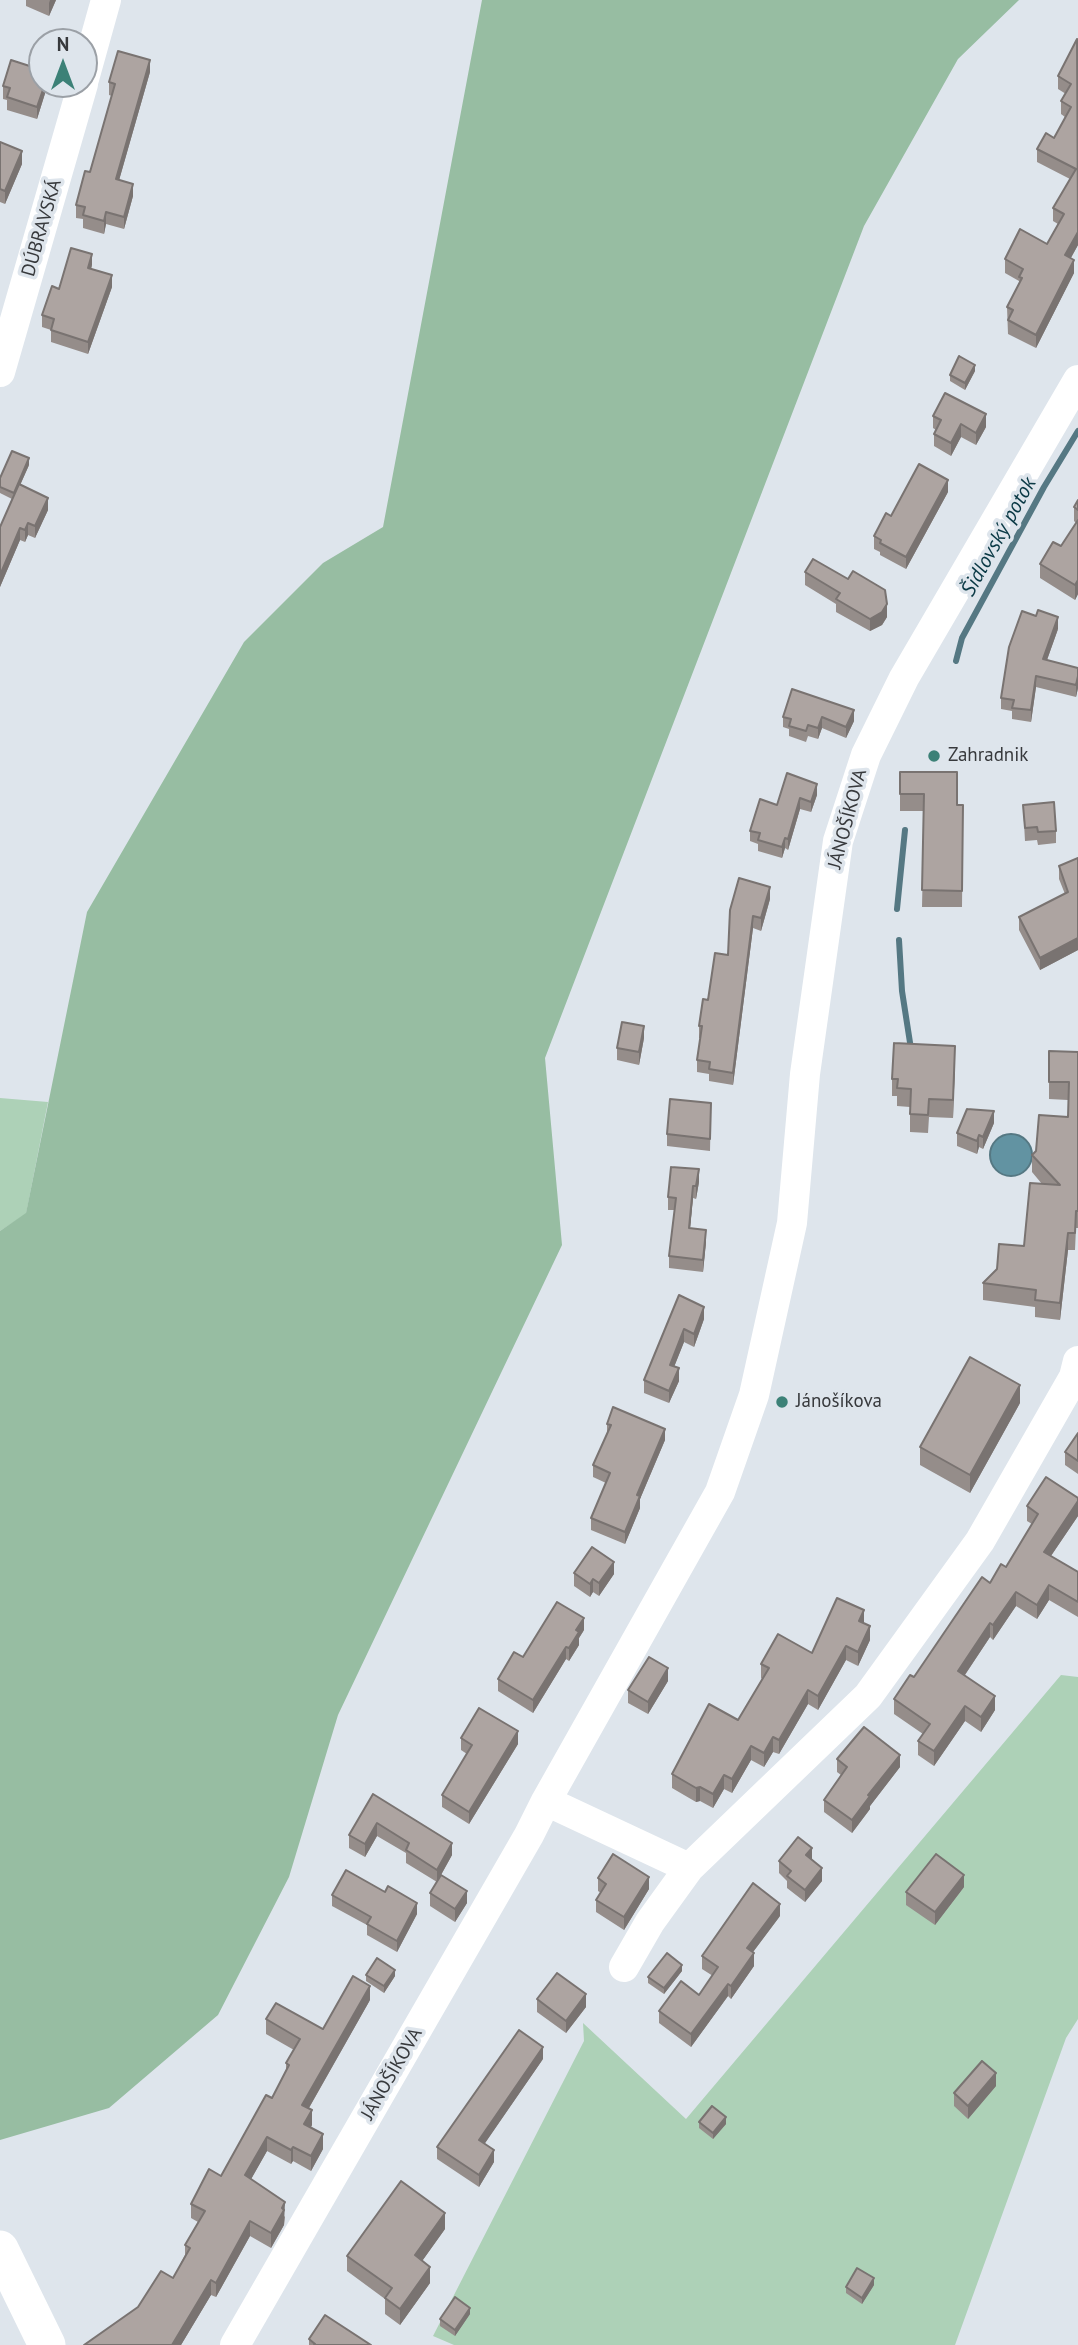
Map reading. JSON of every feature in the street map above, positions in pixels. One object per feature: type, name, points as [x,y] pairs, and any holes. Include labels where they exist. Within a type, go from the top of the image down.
[{"type":"main road","points":[[0,2249],[47,2345]]},
{"type":"street","name":"DÚBRAVSKÁ","points":[[98,29],[106,0]]},
{"type":"street","name":"DÚBRAVSKÁ","points":[[0,372],[78,98]]},
{"type":"street","name":"JÁNOŠÍKOVA","points":[[235,2345],[529,1835],[720,1492],[754,1395],[792,1223],[804,1073],[838,841],[866,755],[904,678],[1078,380]]},
{"type":"street","points":[[624,1967],[650,1922],[689,1868],[868,1696],[980,1541],[1077,1372]]},
{"type":"street","points":[[546,1801],[689,1868]]},
{"type":"green space","points":[[482,0],[1019,0],[958,59],[864,226],[545,1058],[562,1245],[338,1715],[289,1877],[218,2015],[109,2108],[0,2140],[0,1231],[26,1213],[87,912],[244,642],[323,563],[383,527]]},
{"type":"green space","points":[[0,1098],[48,1102],[26,1214],[0,1231]]},
{"type":"green space","points":[[1061,1675],[1078,1677],[1078,2019],[1066,2038],[955,2345],[454,2345],[433,2336],[584,2041],[583,2023],[686,2119]]},
{"type":"water","points":[[1011,1134],[1026,1140],[1032,1155],[1026,1170],[1011,1176],[996,1170],[990,1155],[996,1140]]},
{"type":"building","points":[[1077,39],[1078,232],[1065,255],[1074,260],[1036,335],[1008,320],[1013,310],[1007,307],[1022,278],[1019,277],[1023,269],[1005,259],[1020,229],[1047,244],[1064,214],[1053,208],[1076,169],[1037,149],[1046,133],[1054,138],[1071,107],[1061,101],[1071,84],[1058,76]]},
{"type":"building","points":[[118,51],[150,60],[116,179],[133,184],[124,217],[106,212],[104,221],[83,215],[85,207],[76,205],[85,171],[90,172],[115,84],[109,82]]},
{"type":"building","points":[[11,60],[28,65],[28,98],[40,98],[37,107],[7,97],[10,88],[3,86]]},
{"type":"building","points":[[0,142],[22,151],[5,191],[0,189]]},
{"type":"building","points":[[71,248],[92,254],[88,268],[112,275],[88,342],[51,330],[54,319],[42,315],[52,286],[59,289]]},
{"type":"building","points":[[959,356],[975,365],[965,383],[950,375]]},
{"type":"building","points":[[945,393],[986,414],[976,433],[961,424],[951,443],[934,434],[941,420],[933,416]]},
{"type":"building","points":[[12,451],[29,458],[14,493],[0,487],[0,478]]},
{"type":"building","points":[[919,464],[948,480],[906,557],[880,543],[881,540],[874,536],[886,513],[891,516]]},
{"type":"building","points":[[19,484],[48,498],[35,526],[28,523],[25,530],[20,528],[0,575],[0,527]]},
{"type":"building","points":[[1078,520],[1078,580],[1075,585],[1040,564],[1053,542],[1061,546]]},
{"type":"building","points":[[813,559],[848,579],[853,571],[885,590],[887,604],[882,612],[870,619],[836,599],[840,593],[805,572]]},
{"type":"building","points":[[1038,610],[1058,617],[1043,659],[1078,668],[1076,685],[1036,676],[1031,710],[1012,708],[1014,700],[1001,698],[1009,647],[1022,611],[1036,616]]},
{"type":"building","points":[[792,689],[854,710],[846,727],[822,717],[818,728],[808,725],[806,731],[789,726],[791,719],[783,717]]},
{"type":"building","points":[[900,772],[957,772],[957,805],[963,805],[962,891],[922,890],[924,794],[900,794]]},
{"type":"building","points":[[787,773],[817,784],[811,802],[800,798],[788,839],[785,838],[782,847],[758,840],[760,833],[750,831],[760,799],[777,805]]},
{"type":"building","points":[[1054,802],[1056,831],[1038,832],[1037,827],[1025,828],[1023,805]]},
{"type":"building","points":[[1078,858],[1078,938],[1040,958],[1019,917],[1068,892],[1059,866]]},
{"type":"building","points":[[739,878],[770,887],[761,918],[753,916],[733,1073],[709,1069],[710,1062],[697,1060],[703,999],[708,1000],[715,953],[728,955],[730,910]]},
{"type":"building","points":[[622,1022],[644,1026],[639,1052],[617,1048]]},
{"type":"building","points":[[894,1043],[955,1046],[953,1100],[929,1099],[928,1115],[910,1114],[911,1089],[897,1088],[898,1079],[892,1079]]},
{"type":"building","points":[[1049,1051],[1078,1052],[1078,1211],[1075,1233],[1068,1233],[1060,1303],[1035,1300],[1036,1290],[983,1283],[997,1269],[999,1244],[1024,1246],[1030,1183],[1060,1185],[1032,1155],[1036,1151],[1039,1115],[1068,1117],[1069,1082],[1049,1082]]},
{"type":"building","points":[[670,1099],[711,1103],[710,1139],[667,1134]]},
{"type":"building","points":[[967,1109],[994,1111],[983,1137],[979,1135],[977,1141],[957,1133]]},
{"type":"building","points":[[671,1167],[699,1169],[696,1186],[693,1186],[689,1228],[706,1230],[703,1260],[669,1256],[676,1198],[668,1197]]},
{"type":"building","points":[[679,1295],[704,1307],[694,1334],[684,1329],[670,1365],[679,1368],[669,1391],[644,1380]]},
{"type":"building","points":[[970,1357],[1020,1385],[970,1475],[920,1447]]},
{"type":"building","points":[[613,1407],[665,1429],[637,1495],[640,1496],[625,1532],[591,1518],[610,1473],[593,1465],[611,1425],[607,1424]]},
{"type":"building","points":[[1078,1433],[1078,1461],[1065,1452]]},
{"type":"building","points":[[1046,1477],[1078,1498],[1044,1552],[1078,1572],[1078,1602],[1049,1585],[1037,1605],[1016,1592],[993,1625],[990,1623],[958,1671],[995,1696],[981,1717],[965,1706],[934,1751],[918,1741],[930,1724],[894,1699],[910,1675],[914,1677],[982,1577],[990,1583],[1001,1564],[1006,1567],[1038,1514],[1027,1506]]},
{"type":"building","points":[[592,1547],[614,1562],[599,1583],[593,1579],[590,1584],[574,1573]]},
{"type":"building","points":[[837,1598],[864,1610],[859,1621],[870,1626],[858,1652],[846,1646],[818,1696],[808,1690],[779,1740],[773,1737],[764,1753],[751,1746],[732,1779],[724,1775],[713,1794],[672,1774],[709,1704],[738,1720],[769,1668],[761,1664],[778,1634],[812,1653]]},
{"type":"building","points":[[557,1602],[584,1618],[576,1630],[579,1632],[569,1648],[566,1647],[533,1700],[498,1679],[514,1652],[523,1657]]},
{"type":"building","points":[[649,1657],[668,1668],[648,1702],[628,1690]]},
{"type":"building","points":[[479,1708],[518,1731],[469,1812],[442,1795],[472,1745],[461,1738]]},
{"type":"building","points":[[864,1727],[900,1755],[852,1820],[824,1800],[847,1767],[837,1759]]},
{"type":"building","points":[[373,1794],[452,1843],[437,1870],[406,1850],[409,1843],[377,1823],[365,1844],[349,1835]]},
{"type":"building","points":[[798,1837],[812,1848],[806,1855],[822,1868],[805,1890],[787,1876],[791,1871],[779,1861]]},
{"type":"building","points":[[613,1854],[649,1877],[624,1917],[596,1900],[606,1884],[598,1878]]},
{"type":"building","points":[[936,1854],[964,1875],[935,1912],[906,1892]]},
{"type":"building","points":[[346,1870],[385,1892],[388,1886],[417,1903],[397,1941],[367,1924],[371,1917],[332,1895]]},
{"type":"building","points":[[441,1875],[467,1891],[455,1909],[430,1893]]},
{"type":"building","points":[[753,1883],[780,1904],[747,1948],[754,1953],[731,1986],[728,1984],[691,2034],[659,2011],[681,1981],[699,1995],[718,1967],[702,1956]]},
{"type":"building","points":[[667,1953],[682,1965],[664,1988],[648,1977]]},
{"type":"building","points":[[377,1958],[395,1970],[384,1986],[366,1975]]},
{"type":"building","points":[[557,1973],[586,1994],[566,2021],[537,1999]]},
{"type":"building","points":[[353,1976],[370,1986],[302,2105],[312,2110],[304,2124],[323,2134],[311,2156],[293,2147],[291,2150],[267,2137],[245,2175],[285,2202],[282,2208],[284,2210],[271,2233],[250,2221],[216,2283],[211,2280],[172,2345],[84,2345],[138,2307],[161,2271],[173,2278],[190,2248],[185,2245],[205,2211],[191,2204],[209,2169],[221,2176],[266,2095],[272,2098],[289,2065],[286,2063],[300,2039],[266,2019],[276,2003],[323,2029]]},
{"type":"building","points":[[519,2030],[543,2047],[479,2140],[494,2150],[479,2175],[437,2147]]},
{"type":"building","points":[[982,2061],[996,2073],[968,2106],[954,2093]]},
{"type":"building","points":[[712,2106],[726,2117],[713,2133],[699,2122]]},
{"type":"building","points":[[401,2181],[445,2213],[415,2255],[430,2267],[400,2309],[385,2298],[392,2288],[347,2256]]},
{"type":"building","points":[[857,2268],[874,2278],[862,2298],[846,2287]]},
{"type":"building","points":[[455,2297],[470,2308],[455,2330],[440,2319]]},
{"type":"building","points":[[325,2315],[371,2345],[314,2345],[309,2339]]},
{"type":"waterway","name":"Šidlovský potok","points":[[956,661],[962,638],[1044,487],[1078,431]]},
{"type":"waterway","name":"Šidlovský potok","points":[[897,909],[905,830]]},
{"type":"waterway","name":"Šidlovský potok","points":[[899,940],[902,991],[911,1049]]},
{"type":"place","name":"Zahradnik","points":[[934,756]]},
{"type":"place","name":"Jánošíkova","points":[[782,1402]]}]
